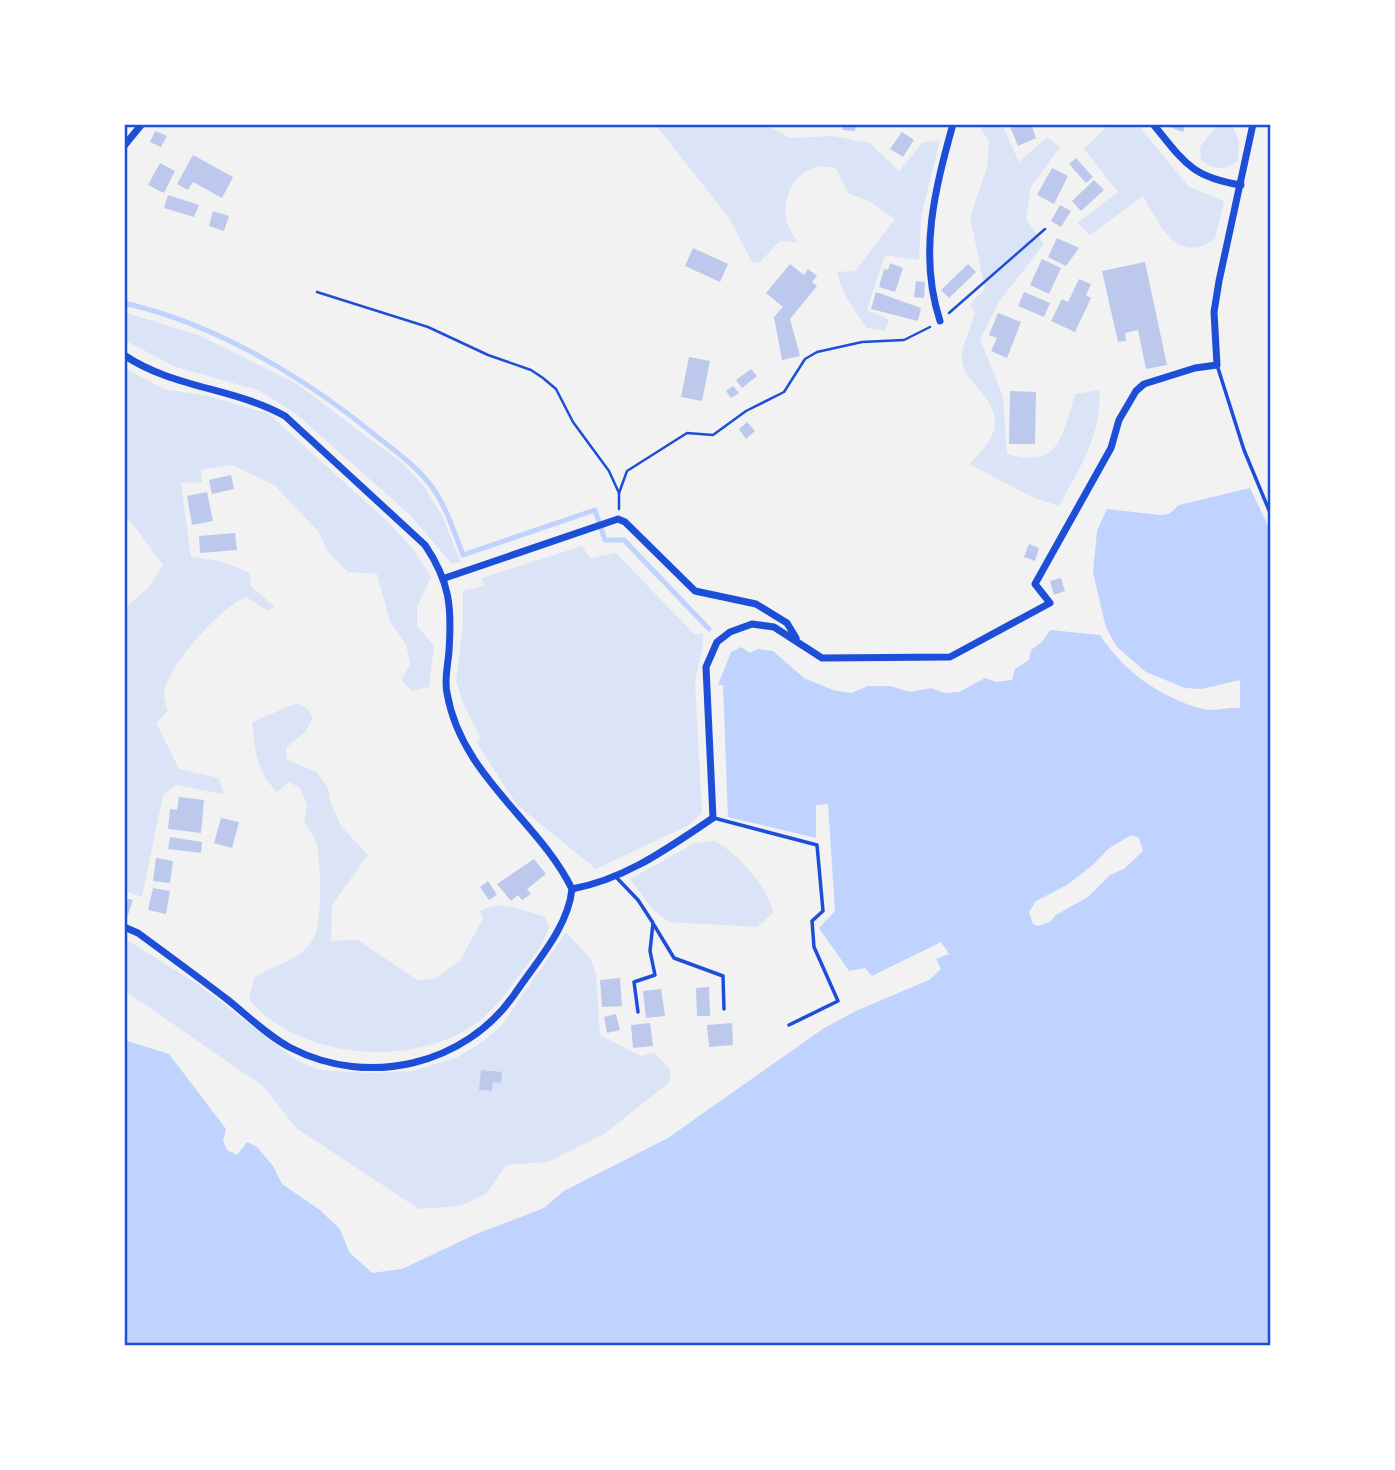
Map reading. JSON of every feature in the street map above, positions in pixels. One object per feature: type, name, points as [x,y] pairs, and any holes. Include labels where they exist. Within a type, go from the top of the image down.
[{"type":"street","points":[[124,146],[142,124]]},
{"type":"street","points":[[940,321],[932,296],[929,244],[934,192],[953,124]]},
{"type":"street","points":[[1153,124],[1191,169],[1210,180],[1241,185]]},
{"type":"street","points":[[572,889],[603,883],[616,877],[665,850],[713,818],[706,667],[713,649],[730,632],[752,624],[774,626],[822,658],[950,657],[1049,603],[1035,584],[1111,448],[1118,421],[1136,391],[1144,384],[1195,368],[1217,365],[1214,312],[1253,124]]},
{"type":"street","points":[[124,355],[181,380],[265,405],[285,416],[425,545],[445,578],[450,619],[447,693],[455,722],[495,790],[552,858],[572,889],[566,918],[492,1023],[462,1046],[410,1065],[378,1067],[340,1063],[290,1048],[138,933],[124,927]]},
{"type":"street","points":[[445,578],[614,520],[625,522],[695,591],[756,604],[787,623],[798,641]]},
{"type":"lane","points":[[1217,365],[1244,450],[1271,516]]},
{"type":"lane","points":[[713,818],[817,845],[823,911],[812,921],[814,947],[838,1000],[789,1025]]},
{"type":"lane","points":[[616,877],[653,923],[674,958],[723,976],[724,1009]]},
{"type":"lane","points":[[638,1012],[634,982],[655,975],[650,951],[653,923]]},
{"type":"path","points":[[614,520],[627,471],[687,433],[713,435],[746,411],[784,392],[805,359],[817,352],[862,342],[904,340],[918,335],[940,321],[1045,229]]},
{"type":"path","points":[[317,292],[428,327],[488,355],[531,370],[556,389],[573,422],[609,471],[620,493]]},
{"type":"shaded area","points":[[655,124],[764,124],[790,138],[833,136],[870,143],[899,171],[922,143],[940,140],[921,217],[919,260],[885,255],[867,310],[889,320],[885,331],[867,328],[849,302],[837,272],[855,271],[895,219],[869,201],[849,194],[836,169],[814,168],[797,179],[787,199],[787,222],[798,242],[780,241],[759,263],[752,262],[729,218]]},
{"type":"shaded area","points":[[978,124],[1002,124],[1019,162],[1047,137],[1060,147],[1031,187],[1026,219],[1044,244],[999,302],[980,339],[1003,396],[1007,454],[1038,457],[1048,453],[1062,435],[1075,394],[1099,390],[1093,436],[1082,464],[1059,506],[1032,497],[969,464],[990,440],[995,423],[990,404],[968,376],[962,361],[964,344],[975,312],[970,304],[985,289],[970,217],[987,167],[989,142]]},
{"type":"shaded area","points":[[1110,124],[1137,124],[1189,187],[1224,201],[1215,239],[1202,246],[1190,248],[1180,245],[1163,229],[1143,196],[1090,235],[1077,223],[1118,192],[1084,149]]},
{"type":"shaded area","points":[[1218,124],[1232,124],[1239,143],[1238,161],[1220,168],[1201,160],[1200,147]]},
{"type":"shaded area","points":[[124,312],[201,336],[297,384],[400,461],[423,485],[442,515],[461,563],[451,563],[410,515],[295,413],[258,390],[176,367],[124,340]]},
{"type":"shaded area","points":[[124,368],[164,389],[208,396],[269,414],[388,522],[413,549],[431,577],[417,607],[417,626],[434,646],[429,687],[412,691],[401,680],[410,665],[406,644],[390,622],[377,574],[348,572],[328,552],[318,531],[274,485],[232,465],[201,470],[202,482],[181,483],[191,557],[216,560],[249,572],[251,586],[275,607],[268,611],[246,597],[235,603],[196,639],[167,683],[164,695],[168,711],[156,723],[179,769],[219,778],[224,794],[176,785],[163,795],[142,897],[124,891],[124,609],[149,587],[163,565],[132,523],[124,518]]},
{"type":"shaded area","points":[[582,546],[590,558],[616,553],[695,635],[703,633],[703,646],[695,680],[702,813],[689,825],[596,869],[517,805],[476,742],[481,738],[463,703],[456,681],[463,626],[463,591],[484,586],[482,578]]},
{"type":"shaded area","points":[[297,703],[308,709],[313,718],[305,732],[286,748],[287,760],[317,772],[328,788],[330,801],[341,826],[368,855],[332,905],[331,941],[358,940],[417,980],[435,979],[460,961],[483,918],[480,911],[488,907],[504,906],[545,917],[549,927],[544,940],[495,1007],[475,1024],[449,1038],[420,1048],[389,1052],[357,1051],[325,1045],[296,1035],[270,1019],[249,999],[254,978],[300,954],[312,941],[318,922],[318,854],[316,842],[304,821],[307,805],[300,788],[289,782],[277,792],[270,784],[256,751],[252,722]]},
{"type":"shaded area","points":[[714,841],[732,853],[750,871],[770,903],[773,913],[757,927],[669,922],[652,909],[630,879],[695,843]]},
{"type":"shaded area","points":[[566,932],[590,958],[596,974],[600,1035],[641,1056],[655,1053],[670,1069],[670,1082],[604,1134],[548,1162],[506,1165],[486,1194],[460,1206],[419,1209],[296,1128],[264,1087],[124,990],[124,938],[199,985],[296,1060],[319,1070],[369,1073],[412,1071],[456,1058],[482,1042],[502,1025]]},
{"type":"water","points":[[1250,488],[1271,532],[1271,1346],[124,1346],[124,1040],[169,1054],[226,1129],[223,1141],[227,1150],[237,1155],[247,1142],[257,1147],[273,1166],[282,1184],[320,1210],[340,1229],[349,1252],[372,1273],[402,1269],[474,1235],[544,1208],[564,1191],[668,1138],[824,1028],[858,1010],[929,980],[941,969],[936,959],[949,954],[941,942],[872,976],[865,968],[849,971],[819,928],[835,911],[828,804],[816,805],[816,838],[728,817],[723,685],[718,685],[731,652],[741,647],[750,653],[758,649],[773,651],[804,678],[833,690],[851,693],[868,686],[890,686],[910,692],[931,688],[944,693],[959,692],[985,678],[996,682],[1012,680],[1015,669],[1029,660],[1031,650],[1042,642],[1050,630],[1100,635],[1132,671],[1172,698],[1208,710],[1240,708],[1240,680],[1201,689],[1185,688],[1146,672],[1117,647],[1106,628],[1093,572],[1097,531],[1107,509],[1169,514],[1179,505]]},
{"type":"pier","points":[[1131,835],[1139,838],[1143,851],[1124,869],[1110,875],[1088,897],[1056,915],[1050,922],[1038,926],[1033,924],[1029,912],[1036,901],[1067,885],[1108,849]]},
{"type":"building","points":[[843,124],[856,124],[855,131],[842,130]]},
{"type":"building","points":[[1009,124],[1031,124],[1036,138],[1018,146]]},
{"type":"building","points":[[1171,124],[1186,124],[1183,132],[1170,127]]},
{"type":"building","points":[[155,131],[167,136],[161,147],[150,142]]},
{"type":"building","points":[[902,132],[914,140],[903,157],[890,149]]},
{"type":"building","points":[[193,155],[233,177],[222,198],[193,182],[188,190],[177,184]]},
{"type":"building","points":[[1076,158],[1093,177],[1086,183],[1069,164]]},
{"type":"building","points":[[160,163],[175,171],[164,193],[148,185]]},
{"type":"building","points":[[1052,168],[1068,176],[1054,204],[1037,195]]},
{"type":"building","points":[[1094,180],[1104,190],[1081,211],[1072,201]]},
{"type":"building","points":[[168,195],[199,205],[194,217],[164,208]]},
{"type":"building","points":[[1060,205],[1071,211],[1061,227],[1051,221]]},
{"type":"building","points":[[213,211],[229,216],[224,231],[209,226]]},
{"type":"building","points":[[1057,238],[1079,248],[1066,266],[1048,257]]},
{"type":"building","points":[[693,248],[728,264],[720,282],[685,266]]},
{"type":"building","points":[[1042,259],[1061,268],[1049,294],[1030,285]]},
{"type":"building","points":[[1145,262],[1167,365],[1146,369],[1138,330],[1125,333],[1126,341],[1118,342],[1102,271]]},
{"type":"building","points":[[890,263],[903,268],[895,292],[879,287],[884,269],[888,270]]},
{"type":"building","points":[[790,264],[804,275],[808,269],[817,276],[812,282],[817,286],[790,319],[800,356],[782,360],[774,317],[783,307],[766,293]]},
{"type":"building","points":[[968,264],[976,272],[949,298],[941,290]]},
{"type":"building","points":[[1079,279],[1091,284],[1086,295],[1091,298],[1075,332],[1051,321],[1062,299],[1068,302]]},
{"type":"building","points":[[916,281],[925,282],[924,298],[914,297]]},
{"type":"building","points":[[876,292],[921,308],[918,321],[871,309]]},
{"type":"building","points":[[1024,292],[1050,303],[1044,317],[1018,306]]},
{"type":"building","points":[[998,313],[1021,322],[1007,358],[991,351],[997,338],[989,335]]},
{"type":"building","points":[[689,357],[710,361],[702,401],[681,397]]},
{"type":"building","points":[[751,369],[757,376],[742,388],[736,380]]},
{"type":"building","points":[[733,386],[739,393],[731,398],[726,391]]},
{"type":"building","points":[[1010,391],[1036,392],[1035,444],[1009,444]]},
{"type":"building","points":[[747,422],[755,431],[746,439],[739,429]]},
{"type":"building","points":[[231,475],[234,489],[212,494],[209,480]]},
{"type":"building","points":[[207,492],[213,521],[192,525],[187,496]]},
{"type":"building","points":[[235,533],[237,550],[200,553],[199,536]]},
{"type":"building","points":[[1029,544],[1039,548],[1035,561],[1024,557]]},
{"type":"building","points":[[1061,578],[1065,591],[1054,595],[1050,581]]},
{"type":"building","points":[[179,797],[204,800],[201,833],[168,829],[170,809],[177,810]]},
{"type":"building","points":[[221,818],[239,822],[232,848],[214,843]]},
{"type":"building","points":[[170,837],[202,842],[201,853],[168,849]]},
{"type":"building","points":[[156,858],[173,861],[170,883],[153,881]]},
{"type":"building","points":[[534,859],[546,874],[527,889],[531,894],[522,900],[518,895],[511,901],[497,884]]},
{"type":"building","points":[[488,881],[497,895],[489,900],[480,887]]},
{"type":"building","points":[[153,888],[170,891],[166,914],[148,910]]},
{"type":"building","points":[[124,898],[133,900],[128,915],[124,914]]},
{"type":"building","points":[[620,978],[622,1006],[602,1007],[600,980]]},
{"type":"building","points":[[709,987],[710,1016],[697,1016],[696,988]]},
{"type":"building","points":[[661,989],[665,1016],[646,1018],[643,991]]},
{"type":"building","points":[[616,1014],[620,1030],[607,1033],[604,1017]]},
{"type":"building","points":[[650,1023],[653,1046],[633,1048],[631,1025]]},
{"type":"building","points":[[732,1023],[733,1045],[709,1047],[707,1025]]},
{"type":"building","points":[[481,1070],[502,1072],[501,1083],[493,1082],[492,1091],[479,1090]]},
{"type":"waterway","points":[[124,303],[159,312],[227,340],[324,396],[427,480],[446,512],[463,555],[595,510],[605,540],[624,540],[709,629]]}]
